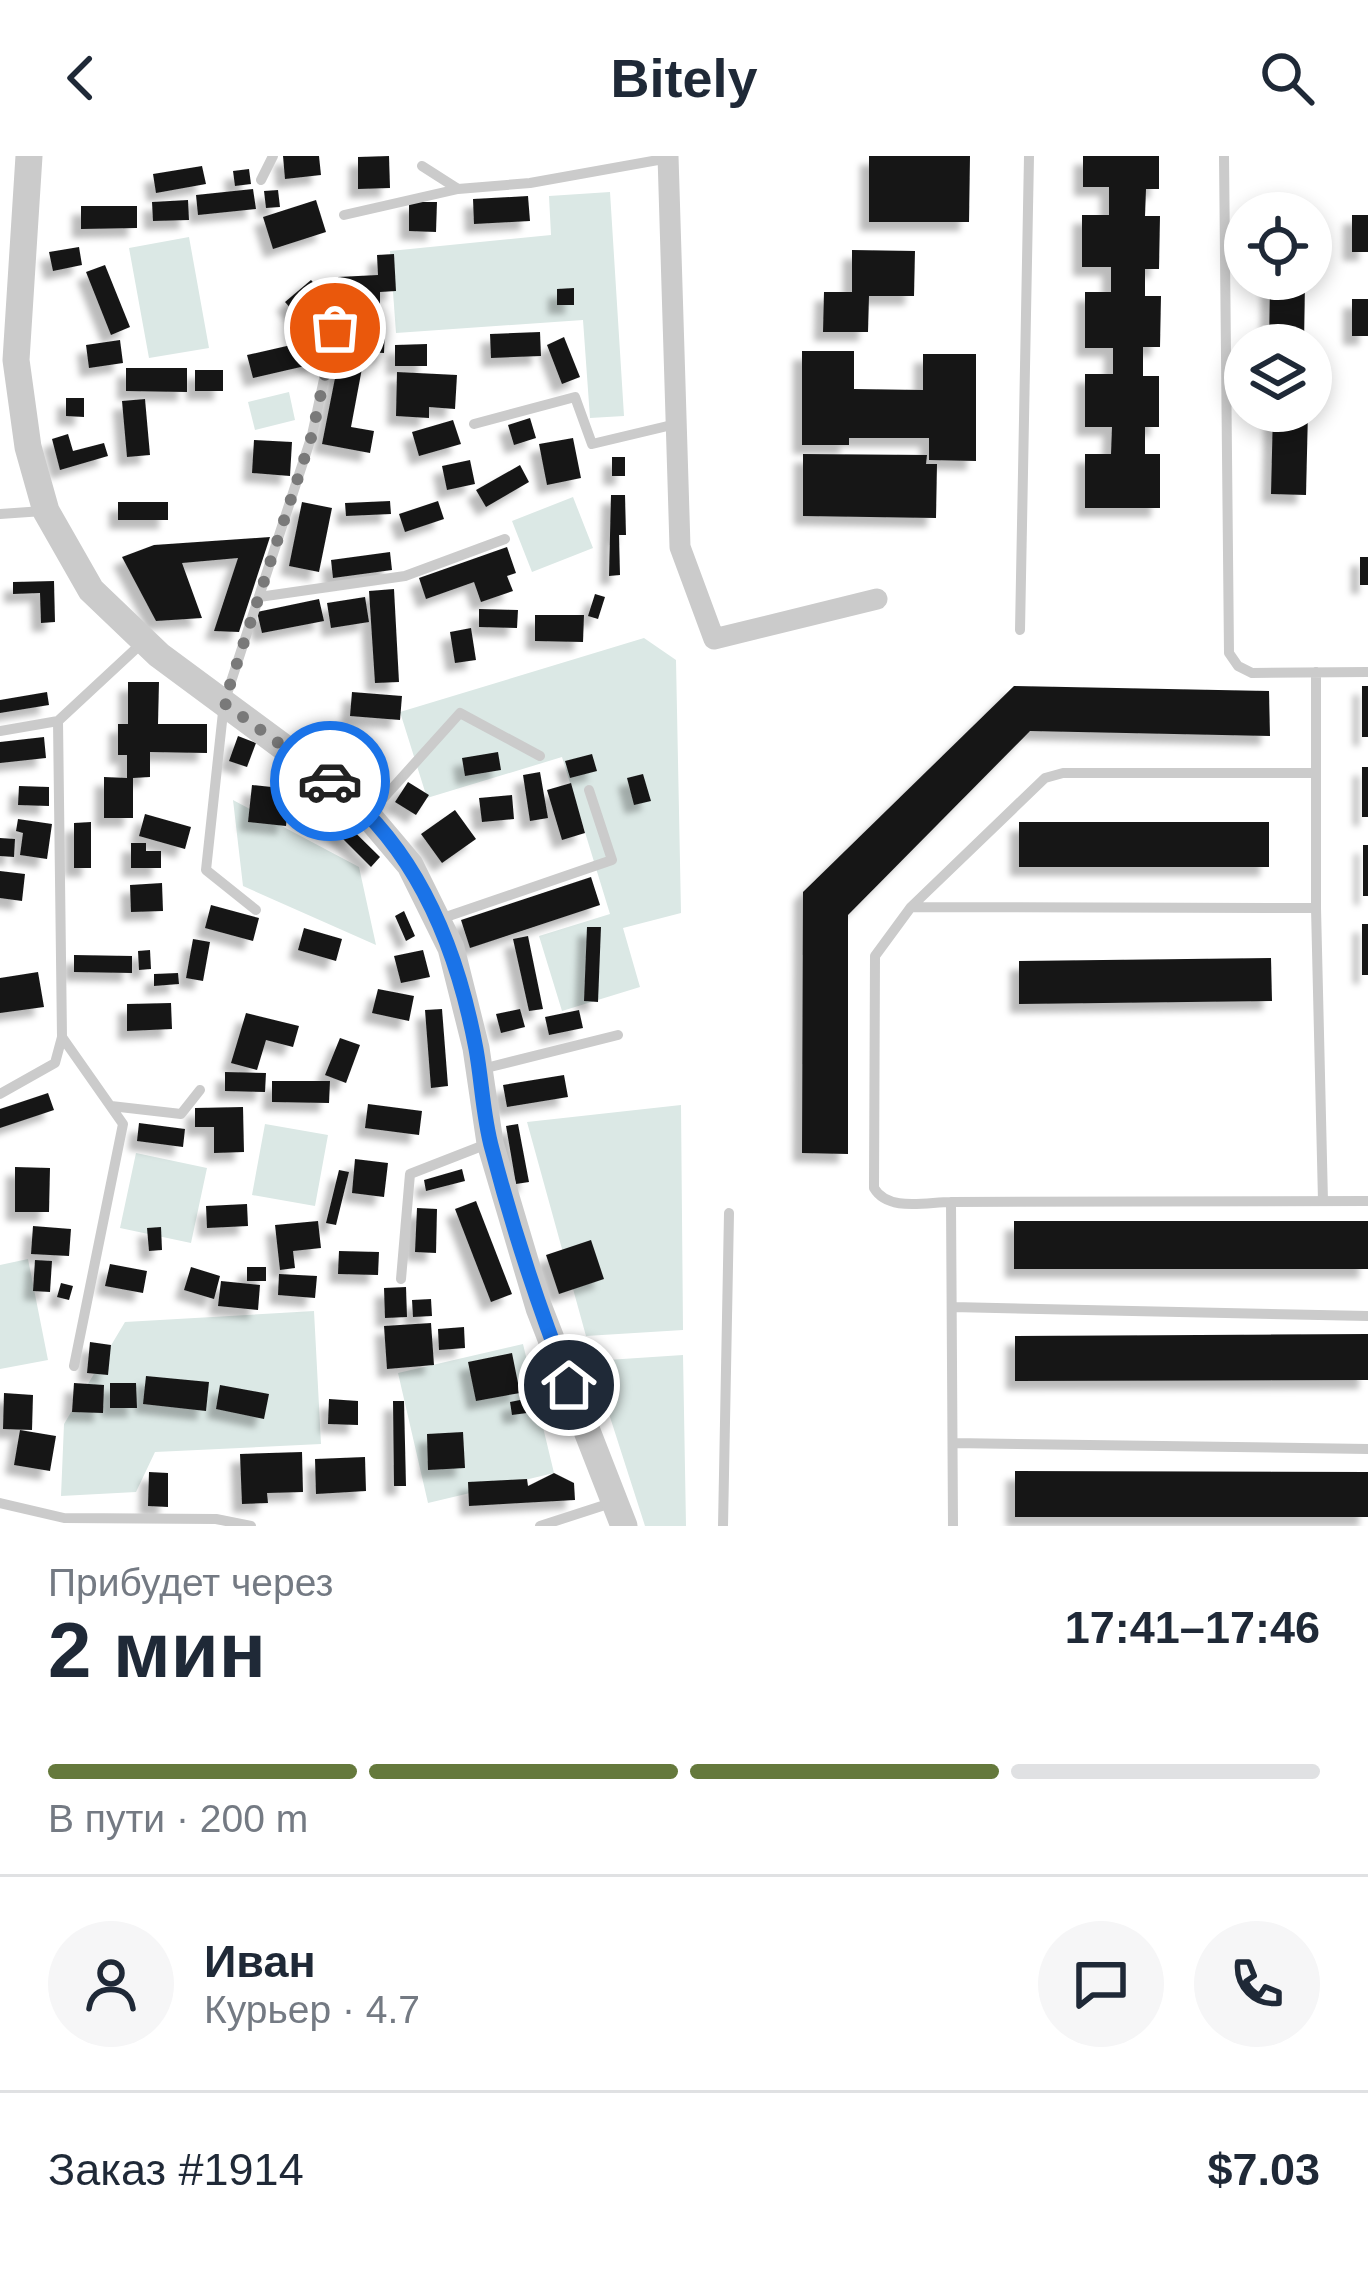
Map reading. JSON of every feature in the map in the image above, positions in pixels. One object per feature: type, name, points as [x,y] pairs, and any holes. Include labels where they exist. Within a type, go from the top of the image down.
[{"type":"street","points":[[29,156],[8,361],[46,511],[91,590],[144,641],[355,800],[410,865],[451,948],[490,1143],[539,1308],[619,1514]]},
{"type":"street","points":[[668,157],[680,547],[714,639],[877,598]]},
{"type":"lane","points":[[261,180],[273,156]]},
{"type":"lane","points":[[1020,630],[1029,156]]},
{"type":"lane","points":[[1224,156],[1229,652],[1238,666],[1252,673],[1368,672]]},
{"type":"lane","points":[[344,215],[458,189],[530,182],[668,157]]},
{"type":"lane","points":[[422,166],[458,189]]},
{"type":"lane","points":[[256,910],[206,870],[224,703],[312,435],[335,328]]},
{"type":"lane","points":[[474,424],[575,397],[592,443],[676,424]]},
{"type":"lane","points":[[0,514],[46,511]]},
{"type":"lane","points":[[259,597],[405,577],[505,539]]},
{"type":"lane","points":[[0,731],[58,721],[144,641]]},
{"type":"lane","points":[[1316,672],[1323,1201]]},
{"type":"lane","points":[[368,815],[460,713],[540,756]]},
{"type":"lane","points":[[0,1094],[55,1063],[62,1036],[58,721]]},
{"type":"lane","points":[[1316,773],[1064,773],[1046,778],[911,907],[875,956],[874,1188],[891,1203],[1368,1201]]},
{"type":"lane","points":[[437,920],[612,860],[589,790]]},
{"type":"lane","points":[[911,907],[1316,908]]},
{"type":"lane","points":[[479,1070],[618,1035]]},
{"type":"lane","points":[[62,1036],[123,1124],[74,1366]]},
{"type":"lane","points":[[111,1106],[181,1114],[200,1090]]},
{"type":"lane","points":[[401,1279],[410,1174],[490,1143]]},
{"type":"lane","points":[[951,1202],[953,1526]]},
{"type":"lane","points":[[723,1526],[729,1213]]},
{"type":"lane","points":[[952,1307],[1368,1316]]},
{"type":"lane","points":[[953,1443],[1368,1449]]},
{"type":"lane","points":[[0,1502],[64,1518],[216,1519],[251,1526]]},
{"type":"lane","points":[[540,1526],[619,1514]]},
{"type":"shaded area","points":[[610,192],[624,416],[590,418],[583,320],[396,333],[390,251],[551,235],[549,196]]},
{"type":"shaded area","points":[[189,237],[209,348],[149,358],[129,248]]},
{"type":"shaded area","points":[[289,392],[295,420],[255,430],[248,402]]},
{"type":"shaded area","points":[[573,497],[593,548],[532,572],[512,521]]},
{"type":"shaded area","points":[[644,638],[676,660],[681,913],[623,928],[640,987],[562,1011],[539,936],[610,914],[562,757],[427,798],[400,712]]},
{"type":"shaded area","points":[[233,800],[359,867],[376,945],[243,886]]},
{"type":"shaded area","points":[[681,1105],[683,1330],[586,1336],[527,1122]]},
{"type":"shaded area","points":[[265,1124],[328,1135],[315,1206],[252,1195]]},
{"type":"shaded area","points":[[136,1153],[207,1168],[191,1243],[120,1228]]},
{"type":"shaded area","points":[[28,1259],[48,1360],[0,1369],[0,1265]]},
{"type":"shaded area","points":[[314,1311],[321,1444],[155,1452],[136,1492],[61,1496],[64,1424],[125,1322]]},
{"type":"shaded area","points":[[523,1344],[554,1473],[428,1503],[398,1373]]},
{"type":"shaded area","points":[[683,1355],[686,1526],[645,1526],[592,1361]]},
{"type":"building","points":[[283,156],[319,156],[321,175],[285,179]]},
{"type":"building","points":[[389,156],[390,188],[358,189],[358,157]]},
{"type":"building","points":[[869,156],[970,156],[969,222],[869,222]]},
{"type":"building","points":[[1083,156],[1159,156],[1159,189],[1146,189],[1145,216],[1160,216],[1159,269],[1145,269],[1145,296],[1161,296],[1160,347],[1143,347],[1143,376],[1159,376],[1159,427],[1145,427],[1145,454],[1160,454],[1160,508],[1085,508],[1085,454],[1111,454],[1112,427],[1085,427],[1085,374],[1113,374],[1113,348],[1085,348],[1085,292],[1111,292],[1111,267],[1082,267],[1082,215],[1109,215],[1109,187],[1083,187]]},
{"type":"building","points":[[202,166],[206,184],[156,193],[153,174]]},
{"type":"building","points":[[249,169],[251,184],[235,186],[233,171]]},
{"type":"building","points":[[253,189],[256,209],[198,215],[196,195]]},
{"type":"building","points":[[278,190],[280,207],[266,208],[264,191]]},
{"type":"building","points":[[528,196],[530,221],[474,224],[473,199]]},
{"type":"building","points":[[188,200],[189,220],[153,221],[152,202]]},
{"type":"building","points":[[316,200],[326,232],[273,249],[263,217]]},
{"type":"building","points":[[409,202],[437,202],[436,232],[409,231]]},
{"type":"building","points":[[81,206],[137,206],[137,228],[81,229]]},
{"type":"building","points":[[1352,215],[1368,215],[1368,252],[1352,252]]},
{"type":"building","points":[[79,247],[82,265],[53,271],[49,252]]},
{"type":"building","points":[[852,250],[915,251],[914,296],[869,296],[868,332],[823,332],[824,292],[852,292]]},
{"type":"building","points":[[394,254],[396,291],[380,292],[380,308],[340,309],[338,277],[378,275],[377,255]]},
{"type":"building","points":[[105,265],[130,327],[111,335],[86,272]]},
{"type":"building","points":[[311,280],[334,306],[308,328],[285,302]]},
{"type":"building","points":[[574,288],[574,305],[557,305],[557,289]]},
{"type":"building","points":[[1352,299],[1368,299],[1368,336],[1352,336]]},
{"type":"building","points":[[1270,300],[1305,300],[1304,324],[1269,324]]},
{"type":"building","points":[[349,326],[385,328],[384,353],[348,351]]},
{"type":"building","points":[[540,332],[541,356],[491,358],[490,334]]},
{"type":"building","points":[[564,337],[580,377],[562,384],[547,345]]},
{"type":"building","points":[[120,340],[123,363],[89,368],[86,345]]},
{"type":"building","points":[[313,340],[318,363],[253,378],[247,355]]},
{"type":"building","points":[[427,344],[427,366],[395,366],[395,345]]},
{"type":"building","points":[[802,351],[854,351],[854,389],[923,390],[923,354],[976,354],[976,461],[929,460],[929,438],[849,438],[849,445],[802,445]]},
{"type":"building","points":[[339,358],[363,363],[351,427],[374,431],[370,453],[322,444]]},
{"type":"building","points":[[126,368],[187,368],[187,392],[126,391]]},
{"type":"building","points":[[195,370],[223,370],[223,391],[195,391]]},
{"type":"building","points":[[397,372],[457,375],[455,409],[429,407],[429,418],[396,416]]},
{"type":"building","points":[[66,398],[84,398],[84,417],[66,416]]},
{"type":"building","points":[[145,399],[150,455],[127,457],[122,401]]},
{"type":"building","points":[[530,418],[536,438],[514,445],[508,425]]},
{"type":"building","points":[[453,420],[461,444],[419,456],[412,432]]},
{"type":"building","points":[[1272,432],[1308,432],[1306,495],[1271,494]]},
{"type":"building","points":[[68,434],[73,451],[104,443],[108,456],[60,470],[52,439]]},
{"type":"building","points":[[573,438],[581,478],[547,485],[539,444]]},
{"type":"building","points":[[254,440],[292,442],[290,476],[252,473]]},
{"type":"building","points":[[803,454],[927,455],[926,464],[937,464],[936,518],[803,516]]},
{"type":"building","points":[[612,457],[625,457],[625,476],[612,476]]},
{"type":"building","points":[[470,460],[475,484],[447,490],[442,466]]},
{"type":"building","points":[[520,465],[529,482],[486,507],[476,490]]},
{"type":"building","points":[[611,495],[625,495],[626,535],[619,535],[620,575],[609,576]]},
{"type":"building","points":[[390,501],[391,514],[346,516],[345,503]]},
{"type":"building","points":[[438,501],[444,519],[405,532],[399,514]]},
{"type":"building","points":[[118,502],[168,502],[168,520],[118,520]]},
{"type":"building","points":[[302,502],[332,508],[319,572],[289,566]]},
{"type":"building","points":[[270,537],[239,632],[214,631],[238,558],[182,563],[202,618],[156,621],[122,557],[154,545]]},
{"type":"building","points":[[507,547],[516,573],[507,576],[513,591],[481,602],[474,582],[426,599],[419,578]]},
{"type":"building","points":[[390,552],[392,570],[333,578],[331,560]]},
{"type":"building","points":[[1360,557],[1368,557],[1368,585],[1360,585]]},
{"type":"building","points":[[54,581],[55,622],[41,623],[40,593],[13,594],[13,582]]},
{"type":"building","points":[[394,589],[399,682],[375,683],[369,591]]},
{"type":"building","points":[[595,594],[605,597],[598,619],[588,616]]},
{"type":"building","points":[[365,597],[369,622],[331,628],[327,603]]},
{"type":"building","points":[[319,599],[324,621],[262,633],[257,612]]},
{"type":"building","points":[[479,609],[518,610],[517,628],[479,627]]},
{"type":"building","points":[[535,615],[584,615],[583,642],[535,641]]},
{"type":"building","points":[[471,628],[476,660],[455,663],[450,632]]},
{"type":"building","points":[[128,682],[159,682],[158,724],[207,724],[207,753],[150,752],[150,777],[133,778],[133,818],[104,818],[104,777],[127,778],[127,755],[118,755],[118,724],[128,724]]},
{"type":"building","points":[[1014,686],[1269,691],[1270,736],[1030,731],[848,915],[848,1154],[802,1153],[803,892]]},
{"type":"building","points":[[1362,686],[1368,686],[1368,737],[1362,737]]},
{"type":"building","points":[[47,692],[49,705],[0,713],[0,700]]},
{"type":"building","points":[[352,692],[402,696],[400,720],[350,716]]},
{"type":"building","points":[[334,722],[375,757],[364,770],[323,735]]},
{"type":"building","points":[[238,736],[256,743],[247,767],[229,761]]},
{"type":"building","points":[[44,737],[46,758],[0,763],[0,742]]},
{"type":"building","points":[[498,752],[501,770],[465,776],[462,758]]},
{"type":"building","points":[[592,754],[597,771],[570,778],[565,761]]},
{"type":"building","points":[[1362,767],[1368,767],[1368,817],[1362,817]]},
{"type":"building","points":[[540,772],[548,818],[530,821],[523,775]]},
{"type":"building","points":[[643,774],[651,801],[634,805],[627,778]]},
{"type":"building","points":[[408,782],[429,795],[416,815],[395,802]]},
{"type":"building","points":[[571,783],[585,833],[562,840],[547,790]]},
{"type":"building","points":[[252,785],[290,789],[286,826],[248,822]]},
{"type":"building","points":[[19,786],[49,787],[49,806],[18,805]]},
{"type":"building","points":[[315,793],[380,857],[371,867],[306,802]]},
{"type":"building","points":[[512,795],[514,819],[482,822],[479,798]]},
{"type":"building","points":[[455,810],[476,839],[442,863],[421,834]]},
{"type":"building","points":[[145,814],[191,827],[185,849],[139,836]]},
{"type":"building","points":[[18,819],[52,824],[47,859],[20,855],[23,833],[16,831]]},
{"type":"building","points":[[91,822],[91,868],[74,868],[74,823]]},
{"type":"building","points":[[1019,822],[1269,822],[1269,867],[1019,867]]},
{"type":"building","points":[[0,838],[15,839],[14,857],[0,856]]},
{"type":"building","points":[[131,843],[146,843],[146,851],[161,851],[161,868],[131,868]]},
{"type":"building","points":[[1363,845],[1368,845],[1368,896],[1363,896]]},
{"type":"building","points":[[0,871],[25,874],[22,901],[0,898]]},
{"type":"building","points":[[591,877],[600,905],[470,948],[461,920]]},
{"type":"building","points":[[162,883],[163,911],[131,912],[130,885]]},
{"type":"building","points":[[211,905],[259,918],[253,941],[205,928]]},
{"type":"building","points":[[404,911],[415,936],[406,941],[395,916]]},
{"type":"building","points":[[1362,924],[1368,924],[1368,975],[1362,975]]},
{"type":"building","points":[[587,927],[601,927],[598,1002],[584,1001]]},
{"type":"building","points":[[304,928],[342,939],[336,961],[298,950]]},
{"type":"building","points":[[528,936],[543,1009],[529,1011],[513,939]]},
{"type":"building","points":[[193,939],[210,942],[203,981],[186,978]]},
{"type":"building","points":[[150,950],[151,969],[139,970],[138,951]]},
{"type":"building","points":[[423,950],[430,977],[401,983],[394,956]]},
{"type":"building","points":[[74,955],[132,956],[132,973],[74,972]]},
{"type":"building","points":[[1271,958],[1272,1001],[1019,1004],[1019,961]]},
{"type":"building","points":[[38,972],[44,1007],[0,1013],[0,978]]},
{"type":"building","points":[[178,973],[179,984],[154,986],[154,974]]},
{"type":"building","points":[[378,989],[414,996],[409,1021],[372,1013]]},
{"type":"building","points":[[171,1003],[172,1029],[127,1031],[127,1004]]},
{"type":"building","points":[[442,1009],[448,1086],[431,1088],[425,1010]]},
{"type":"building","points":[[520,1009],[525,1027],[501,1033],[496,1014]]},
{"type":"building","points":[[579,1010],[583,1028],[549,1035],[545,1017]]},
{"type":"building","points":[[246,1013],[299,1026],[293,1047],[266,1040],[257,1070],[231,1063]]},
{"type":"building","points":[[340,1038],[360,1045],[346,1083],[325,1075]]},
{"type":"building","points":[[225,1072],[266,1073],[265,1092],[225,1091]]},
{"type":"building","points":[[564,1075],[568,1097],[507,1107],[503,1085]]},
{"type":"building","points":[[272,1081],[330,1081],[329,1103],[272,1102]]},
{"type":"building","points":[[48,1093],[54,1110],[0,1128],[0,1109]]},
{"type":"building","points":[[368,1104],[422,1111],[419,1135],[365,1128]]},
{"type":"building","points":[[243,1107],[244,1152],[214,1153],[214,1127],[195,1127],[195,1108]]},
{"type":"building","points":[[139,1123],[185,1129],[183,1147],[137,1141]]},
{"type":"building","points":[[518,1124],[529,1182],[516,1184],[506,1126]]},
{"type":"building","points":[[355,1159],[388,1163],[384,1197],[352,1193]]},
{"type":"building","points":[[15,1167],[50,1168],[49,1212],[15,1212]]},
{"type":"building","points":[[462,1169],[465,1181],[426,1191],[424,1180]]},
{"type":"building","points":[[339,1170],[349,1172],[336,1225],[326,1223]]},
{"type":"building","points":[[476,1201],[512,1294],[491,1302],[455,1209]]},
{"type":"building","points":[[247,1204],[248,1226],[207,1228],[206,1206]]},
{"type":"building","points":[[417,1208],[437,1209],[436,1253],[415,1252]]},
{"type":"building","points":[[318,1221],[321,1248],[293,1251],[295,1268],[280,1270],[275,1225]]},
{"type":"building","points":[[1014,1221],[1368,1221],[1368,1269],[1014,1269]]},
{"type":"building","points":[[33,1226],[71,1229],[69,1256],[31,1254]]},
{"type":"building","points":[[161,1227],[162,1250],[149,1251],[147,1228]]},
{"type":"building","points":[[591,1240],[604,1279],[559,1294],[546,1255]]},
{"type":"building","points":[[339,1251],[379,1252],[378,1275],[338,1274]]},
{"type":"building","points":[[35,1260],[52,1261],[50,1292],[33,1291]]},
{"type":"building","points":[[110,1264],[147,1271],[143,1293],[105,1286]]},
{"type":"building","points":[[191,1267],[220,1276],[214,1299],[184,1290]]},
{"type":"building","points":[[247,1267],[266,1267],[266,1281],[247,1281]]},
{"type":"building","points":[[279,1274],[317,1276],[315,1298],[278,1295]]},
{"type":"building","points":[[221,1281],[260,1285],[258,1310],[218,1306]]},
{"type":"building","points":[[61,1283],[73,1286],[69,1300],[57,1297]]},
{"type":"building","points":[[406,1287],[407,1317],[385,1318],[384,1288]]},
{"type":"building","points":[[431,1299],[432,1316],[413,1317],[412,1300]]},
{"type":"building","points":[[431,1323],[434,1365],[387,1369],[384,1326]]},
{"type":"building","points":[[464,1327],[465,1348],[439,1350],[438,1329]]},
{"type":"building","points":[[1368,1334],[1368,1380],[1015,1381],[1015,1336]]},
{"type":"building","points":[[90,1342],[111,1345],[108,1375],[87,1373]]},
{"type":"building","points":[[512,1353],[520,1393],[476,1401],[468,1362]]},
{"type":"building","points":[[146,1376],[209,1382],[206,1411],[143,1404]]},
{"type":"building","points":[[74,1383],[104,1385],[103,1413],[72,1412]]},
{"type":"building","points":[[110,1383],[136,1383],[137,1408],[110,1408]]},
{"type":"building","points":[[220,1385],[269,1394],[264,1419],[216,1409]]},
{"type":"building","points":[[4,1393],[33,1395],[32,1430],[3,1429]]},
{"type":"building","points":[[329,1399],[358,1401],[358,1425],[328,1424]]},
{"type":"building","points":[[525,1399],[527,1413],[512,1415],[510,1402]]},
{"type":"building","points":[[393,1401],[404,1401],[406,1486],[394,1486]]},
{"type":"building","points":[[20,1430],[56,1436],[50,1471],[14,1465]]},
{"type":"building","points":[[463,1432],[465,1468],[428,1470],[427,1434]]},
{"type":"building","points":[[302,1452],[303,1492],[267,1493],[268,1503],[242,1504],[240,1454]]},
{"type":"building","points":[[365,1457],[366,1491],[316,1494],[315,1459]]},
{"type":"building","points":[[1015,1471],[1368,1472],[1368,1517],[1015,1517]]},
{"type":"building","points":[[149,1472],[168,1473],[168,1507],[148,1506]]},
{"type":"building","points":[[554,1473],[574,1483],[575,1500],[469,1506],[468,1482],[527,1479],[528,1486]]},
{"type":"way so far","points":[[330,781],[224,703],[312,435],[335,328]]},
{"type":"route","points":[[330,781],[355,800],[410,865],[451,948],[504,1195],[569,1385]]}]
